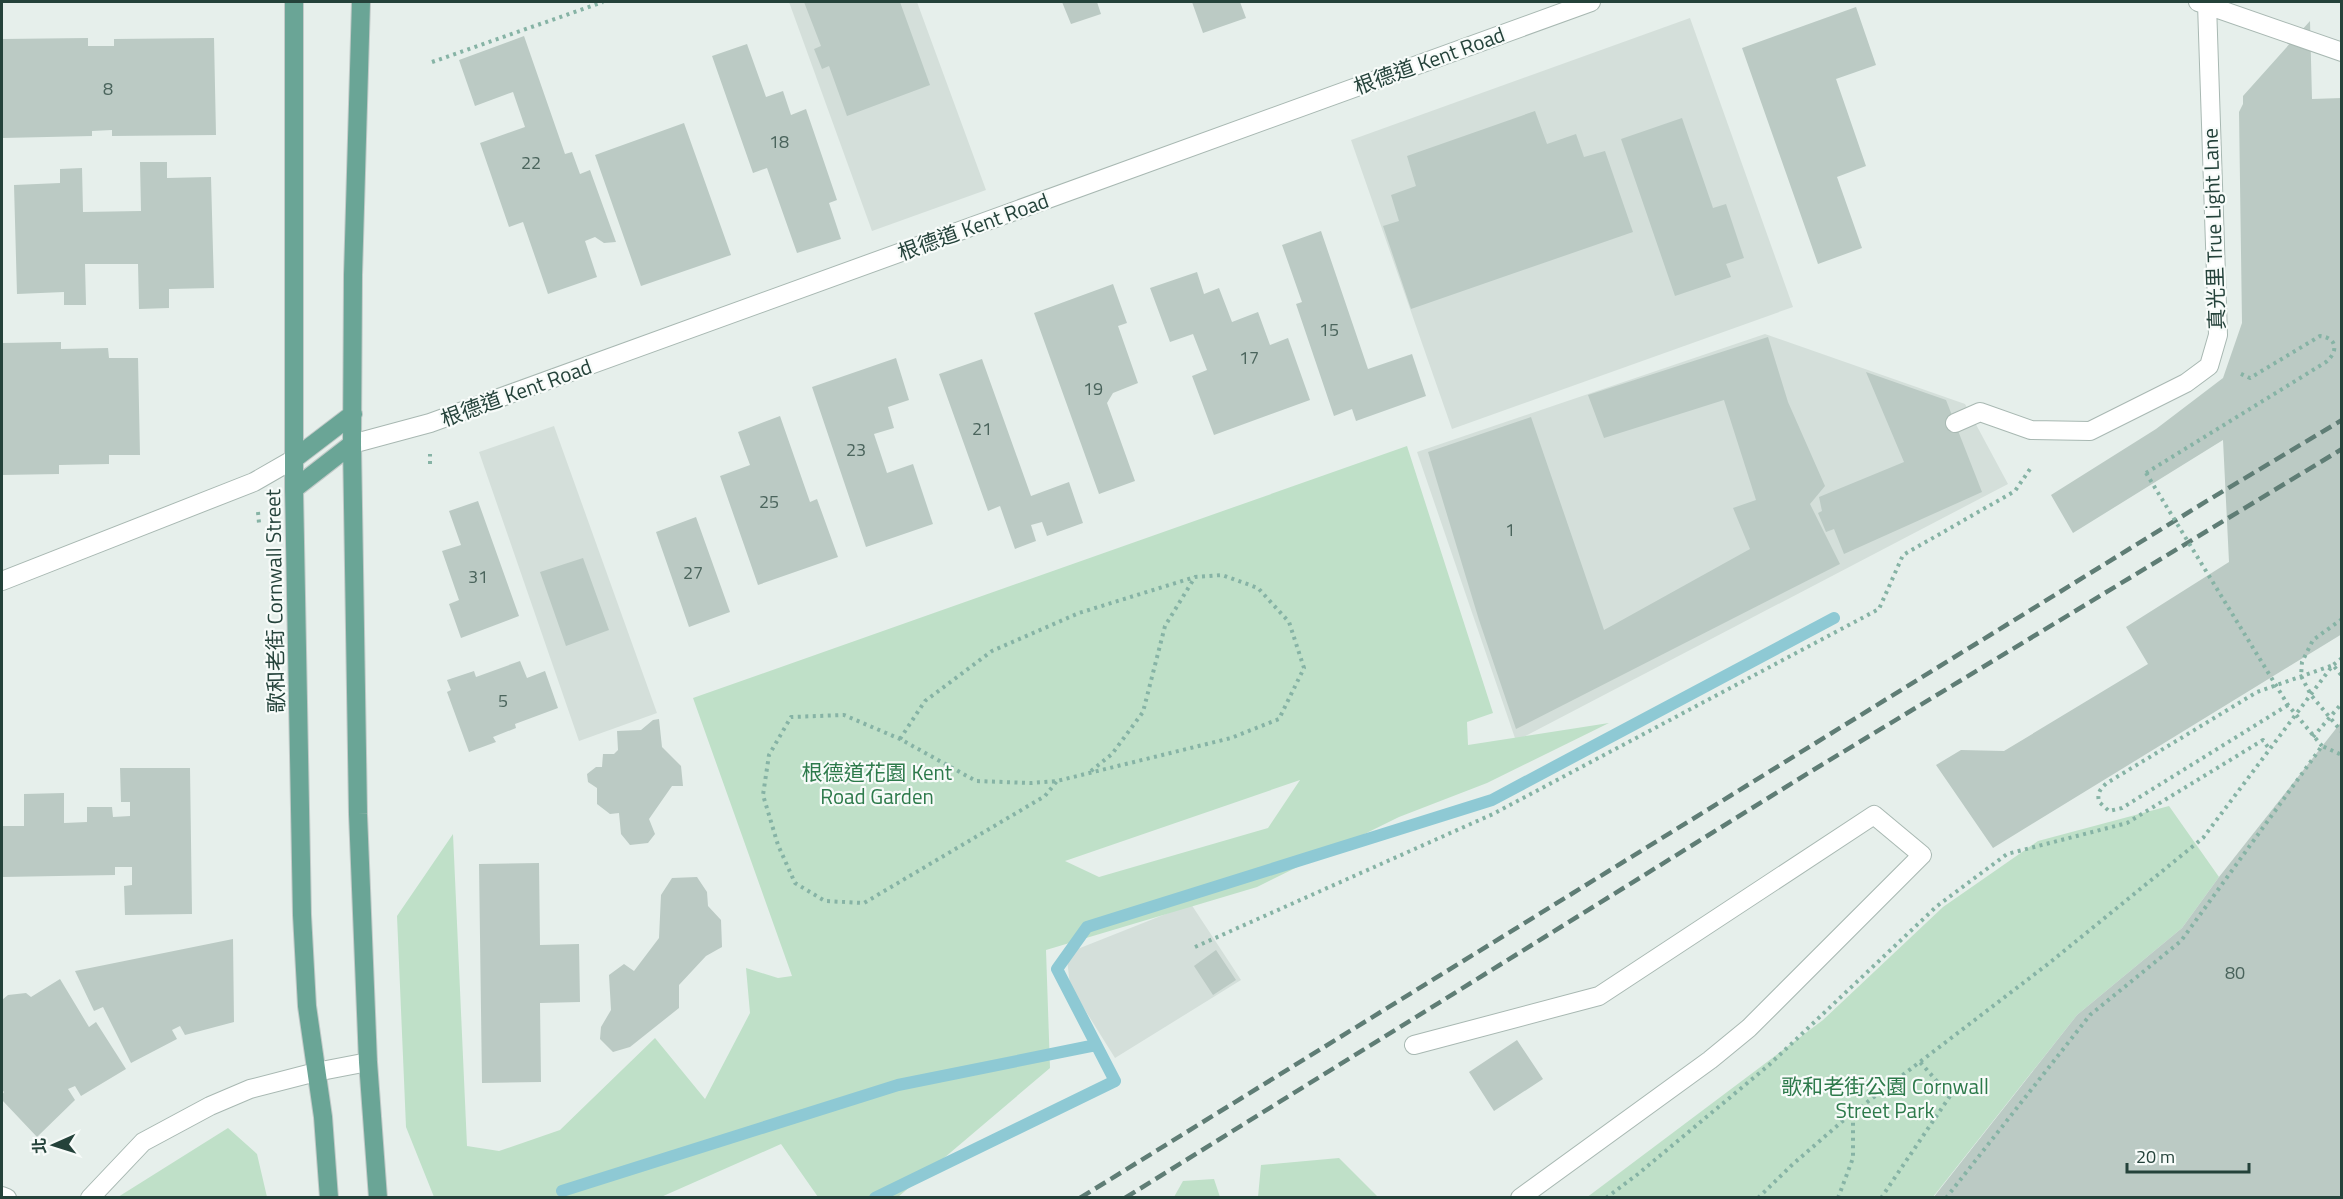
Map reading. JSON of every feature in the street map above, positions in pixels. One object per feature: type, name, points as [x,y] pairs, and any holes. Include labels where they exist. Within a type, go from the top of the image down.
[{"type":"main road","name":"歌和老街 Cornwall Street","points":[[294,2],[294,489],[302,915],[307,1006],[323,1117],[329,1197]]},
{"type":"main road","points":[[361,2],[353,275],[352,444],[358,814],[370,1104],[378,1197]]},
{"type":"main road","points":[[294,459],[352,414]]},
{"type":"main road","points":[[294,489],[352,444]]},
{"type":"street","name":"根德道 Kent Road","points":[[352,444],[441,419],[1591,2]]},
{"type":"street","points":[[2203,3],[2342,52]]},
{"type":"street","name":"真光里 True Light Lane","points":[[1955,423],[1980,412],[2031,430],[2090,431],[2186,382],[2209,366],[2218,335],[2203,3]]},
{"type":"street","points":[[2,581],[254,482],[294,459]]},
{"type":"street","points":[[1414,1045],[1599,996],[1874,815],[1922,855],[1741,1034],[1710,1060],[1520,1197]]},
{"type":"street","points":[[90,1197],[143,1142],[210,1107],[250,1089],[316,1072],[368,1062]]},
{"type":"street","points":[[2,1196],[7,1197]]},
{"type":"path","points":[[432,62],[603,2]]},
{"type":"path","points":[[2235,371],[2250,378],[2320,336],[2328,337],[2336,348],[2333,356],[2326,362],[2146,473],[2288,705],[2322,746],[2342,755]]},
{"type":"path","points":[[1195,947],[1493,814],[1879,609],[1903,555],[2015,491],[2030,469]]},
{"type":"path","points":[[900,739],[925,701],[992,651],[1079,613],[1195,577],[1222,575],[1258,588],[1289,622],[1304,668],[1279,719],[1232,738],[1057,781],[1031,783],[976,781],[900,739],[844,715],[791,717],[769,755],[763,795],[778,845],[795,883],[825,901],[864,903],[1045,796],[1057,781]]},
{"type":"path","points":[[1088,773],[1112,754],[1143,712],[1165,626],[1195,577]]},
{"type":"path","points":[[2342,619],[2313,640],[2302,662],[2301,676],[2311,695],[2342,732]]},
{"type":"path","points":[[1758,1197],[1853,1113],[2048,964],[2203,838],[2333,665],[2342,658]]},
{"type":"path","points":[[2288,705],[2122,808],[2109,811],[2099,802],[2100,789],[2107,783],[2256,692],[2333,665]]},
{"type":"path","points":[[2333,665],[2342,676]]},
{"type":"path","points":[[2313,737],[2342,703]]},
{"type":"path","points":[[1606,1197],[1638,1174],[1769,1065],[1937,906],[2007,854],[2127,823],[2263,740],[2270,750]]},
{"type":"path","points":[[1946,1197],[2090,1015],[2181,941],[2322,746]]},
{"type":"path","points":[[1881,1197],[1950,1096],[1920,1062]]},
{"type":"path","points":[[1838,1197],[1853,1158],[1853,1113]]},
{"type":"shaded area","points":[[789,2],[917,2],[986,190],[872,231]]},
{"type":"shaded area","points":[[1690,18],[1793,307],[1452,429],[1351,140]]},
{"type":"shaded area","points":[[1765,334],[1965,404],[2008,484],[1516,741],[1417,452]]},
{"type":"shaded area","points":[[554,426],[657,713],[579,741],[479,452]]},
{"type":"shaded area","points":[[1191,904],[1241,980],[1115,1058],[1070,986],[1067,959],[1075,950]]},
{"type":"green space","name":"根德道花園 Kent Road Garden","points":[[1407,446],[1493,713],[1467,722],[1468,745],[1609,723],[1487,783],[1399,817],[1257,887],[1046,950],[1050,1068],[898,1197],[818,1197],[781,1144],[661,1197],[434,1197],[406,1127],[397,916],[453,834],[467,1146],[499,1151],[560,1130],[655,1038],[705,1099],[750,1013],[746,968],[778,978],[792,976],[693,698]],"holes":[[[1300,780],[1268,828],[1099,877],[1065,861]]]},
{"type":"green space","name":"歌和老街公園 Cornwall Street Park","points":[[2169,806],[2219,877],[2182,928],[2077,1015],[1933,1197],[1586,1198],[1823,1020],[1943,907],[2038,841]]},
{"type":"green space","points":[[228,1128],[257,1154],[267,1197],[118,1197]]},
{"type":"green space","points":[[1339,1158],[1378,1197],[1258,1197],[1261,1165]]},
{"type":"green space","points":[[1214,1179],[1220,1197],[1174,1197],[1183,1181]]},
{"type":"building","points":[[804,2],[900,2],[930,85],[847,116],[829,66],[822,69],[814,49],[821,46]]},
{"type":"building","points":[[1062,2],[1097,2],[1101,14],[1071,24]]},
{"type":"building","points":[[1192,2],[1240,2],[1246,18],[1203,33]]},
{"type":"building","points":[[1856,7],[1876,65],[1836,79],[1866,166],[1837,177],[1862,248],[1818,264],[1742,48]]},
{"type":"building","points":[[2310,21],[2312,99],[2342,98],[2342,634],[1993,848],[1936,765],[1961,750],[2004,751],[2148,664],[2126,627],[2229,562],[2223,440],[2073,533],[2051,495],[2156,429],[2223,378],[2242,323],[2239,112],[2243,104],[2243,96]]},
{"type":"building","points":[[524,36],[565,154],[572,152],[580,174],[590,170],[616,242],[604,243],[595,237],[585,241],[597,277],[548,294],[523,222],[509,227],[480,143],[525,127],[513,92],[475,106],[459,60]]},
{"type":"building","points":[[88,38],[88,46],[114,46],[114,39],[214,38],[216,135],[112,136],[112,130],[92,131],[92,136],[2,138],[2,39]]},
{"type":"building","points":[[747,44],[766,97],[783,91],[791,115],[806,109],[837,200],[829,203],[841,239],[797,253],[767,168],[753,173],[712,56]]},
{"type":"building","points":[[1535,111],[1547,144],[1576,134],[1584,157],[1605,151],[1633,232],[1411,309],[1383,226],[1399,221],[1391,195],[1416,186],[1407,156]]},
{"type":"building","points":[[1682,118],[1713,208],[1726,204],[1744,258],[1726,264],[1731,277],[1675,296],[1621,139]]},
{"type":"building","points":[[684,123],[731,255],[641,286],[595,155]]},
{"type":"building","points":[[140,162],[167,162],[167,178],[211,177],[214,288],[169,289],[169,308],[139,309],[138,264],[85,264],[86,305],[64,305],[64,292],[17,294],[14,185],[60,183],[60,169],[82,168],[83,212],[141,211]]},
{"type":"building","points":[[1321,231],[1368,369],[1412,354],[1426,396],[1356,421],[1352,409],[1334,416],[1296,304],[1302,302],[1282,245]]},
{"type":"building","points":[[1197,272],[1204,294],[1219,288],[1232,322],[1258,312],[1270,345],[1288,338],[1310,400],[1214,435],[1192,376],[1207,370],[1193,334],[1170,342],[1150,288]]},
{"type":"building","points":[[1113,284],[1127,323],[1118,326],[1138,383],[1113,393],[1107,403],[1135,481],[1099,494],[1034,313]]},
{"type":"building","points":[[1768,337],[1788,402],[1825,486],[1810,504],[1840,564],[1516,729],[1479,620],[1428,452],[1531,417],[1604,630],[1750,549],[1733,508],[1756,500],[1724,400],[1604,438],[1588,395]]},
{"type":"building","points":[[61,342],[61,349],[108,348],[109,358],[138,358],[140,455],[109,455],[109,464],[59,465],[59,474],[2,475],[2,343]]},
{"type":"building","points":[[896,358],[909,400],[888,407],[894,428],[874,434],[887,473],[913,464],[933,524],[866,547],[812,387]]},
{"type":"building","points":[[982,359],[1031,496],[1069,482],[1083,523],[1047,536],[1042,522],[1031,525],[1036,541],[1015,549],[1000,506],[988,511],[939,374]]},
{"type":"building","points":[[1866,372],[1946,400],[1982,492],[1844,554],[1834,529],[1826,532],[1818,513],[1822,511],[1819,497],[1904,462]]},
{"type":"building","points":[[780,416],[810,502],[817,499],[838,557],[758,585],[720,476],[750,465],[738,432]]},
{"type":"building","points":[[478,501],[519,616],[461,638],[449,604],[459,600],[442,551],[461,545],[449,511]]},
{"type":"building","points":[[696,517],[730,612],[689,627],[656,532]]},
{"type":"building","points":[[583,558],[609,630],[566,646],[540,572]]},
{"type":"building","points":[[520,661],[527,678],[545,671],[558,708],[515,724],[516,728],[493,737],[496,742],[469,752],[447,692],[451,690],[447,680],[474,671],[476,677]]},
{"type":"building","points":[[659,719],[662,747],[681,766],[683,786],[672,786],[649,819],[655,834],[648,843],[630,845],[621,834],[619,813],[610,814],[597,804],[597,788],[588,782],[587,774],[596,767],[602,767],[603,754],[614,754],[618,750],[617,731],[641,730],[653,720]]},
{"type":"building","points":[[2342,721],[2342,1198],[1933,1198],[2077,1015],[2182,928],[2219,877]]},
{"type":"building","points":[[120,768],[190,768],[192,914],[125,915],[124,886],[132,885],[132,867],[115,867],[115,875],[2,877],[2,826],[24,826],[24,794],[64,793],[64,823],[87,822],[87,807],[112,807],[113,817],[130,816],[130,802],[121,802]]},
{"type":"building","points":[[539,863],[540,945],[579,944],[580,1002],[540,1003],[541,1082],[482,1083],[479,864]]},
{"type":"building","points":[[697,877],[707,892],[708,906],[721,920],[722,947],[706,956],[679,985],[679,1008],[630,1047],[613,1052],[600,1039],[601,1027],[611,1010],[609,975],[624,964],[634,971],[659,938],[661,895],[672,878]]},
{"type":"building","points":[[233,939],[234,1022],[185,1035],[180,1026],[172,1030],[177,1039],[131,1063],[103,1007],[94,1011],[75,971]]},
{"type":"building","points":[[1216,950],[1236,980],[1213,995],[1194,966]]},
{"type":"building","points":[[60,979],[89,1027],[96,1022],[126,1069],[81,1096],[75,1086],[68,1089],[75,1100],[37,1137],[2,1100],[4,1092],[2,1090],[2,1000],[8,995],[26,993],[31,997]]},
{"type":"building","points":[[1517,1040],[1543,1079],[1494,1111],[1469,1072]]},
{"type":"waterway","points":[[875,1198],[1115,1081],[1057,969],[1087,927],[1492,800],[1834,618]]},
{"type":"waterway","points":[[562,1191],[898,1085],[1096,1045]]},
{"type":"railway","points":[[1080,1198],[2210,499],[2342,420]]},
{"type":"railway","points":[[1125,1198],[1810,772],[2342,449]]}]
